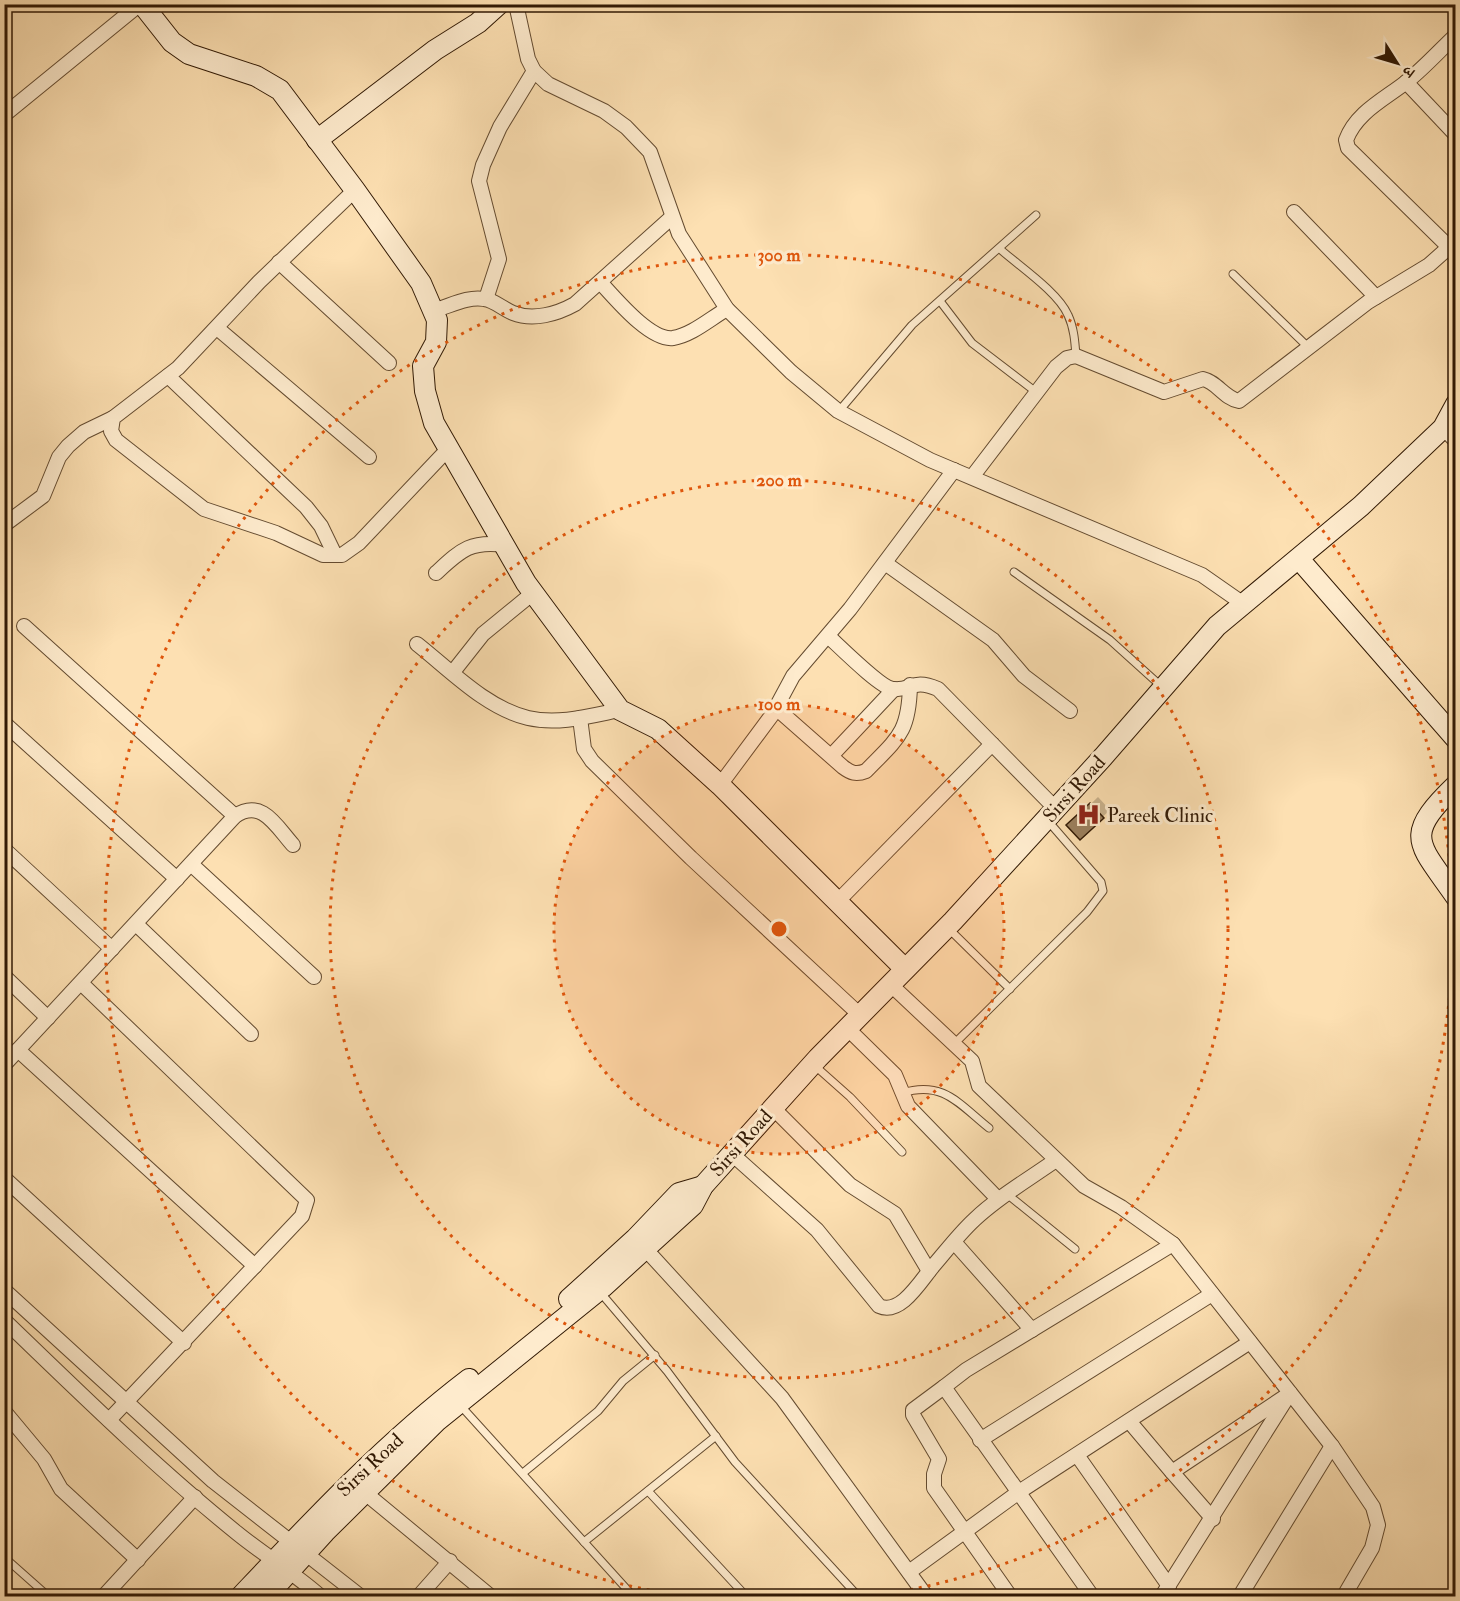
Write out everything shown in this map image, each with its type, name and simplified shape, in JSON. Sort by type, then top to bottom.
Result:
[{"type":"main road","points":[[141,4],[172,42],[189,54],[256,76],[280,90],[356,190],[420,283],[435,310],[436,342],[423,366],[434,423],[533,593],[620,710],[658,729],[720,785],[905,969]]},
{"type":"main road","points":[[317,140],[435,50],[478,23],[499,4]]},
{"type":"main road","name":"Sirsi Road","points":[[299,1547],[364,1492],[459,1404],[599,1290],[640,1244],[679,1193],[703,1186],[812,1064],[947,927],[1051,814],[1217,626],[1449,434],[1455,404]]},
{"type":"main road","points":[[1299,559],[1455,739]]},
{"type":"main road","points":[[1455,785],[1430,810],[1421,825],[1420,838],[1423,850],[1455,897]]},
{"type":"main road","name":"Sirsi Road","points":[[241,1596],[283,1565],[417,1421],[640,1244]]},
{"type":"main road","name":"Sirsi Road","points":[[267,1596],[283,1565]]},
{"type":"street","points":[[4,115],[141,4]]},
{"type":"street","points":[[516,4],[528,59],[534,71],[548,84],[604,111],[626,127],[650,152],[658,168],[672,218],[679,234],[727,309],[791,372],[838,411],[892,442],[954,470],[1173,561],[1202,575],[1245,605]]},
{"type":"street","points":[[972,477],[1036,392],[1056,367],[1067,358],[1076,356],[1164,392],[1203,379],[1229,398],[1239,401],[1376,297],[1429,266],[1453,244],[1348,148],[1346,140],[1350,129],[1365,113],[1381,98],[1406,82],[1455,35]]},
{"type":"street","points":[[486,299],[499,259],[479,181],[483,165],[500,127],[534,71]]},
{"type":"street","points":[[1406,82],[1455,135]]},
{"type":"street","points":[[4,525],[43,496],[59,457],[68,446],[84,432],[113,418],[168,376],[279,262],[356,190]]},
{"type":"street","points":[[1294,212],[1376,297]]},
{"type":"street","points":[[435,310],[471,298],[486,299],[515,314],[541,316],[560,312],[575,304],[672,218]]},
{"type":"street","points":[[279,262],[389,363]]},
{"type":"street","points":[[600,282],[646,328],[671,338],[686,334],[727,309]]},
{"type":"street","points":[[217,328],[369,457]]},
{"type":"street","points":[[168,376],[306,507],[321,526],[335,555]]},
{"type":"street","points":[[113,418],[111,431],[116,440],[204,509],[276,533],[323,555],[342,555],[359,543],[450,447]]},
{"type":"street","points":[[720,785],[776,708],[793,676],[828,636],[954,470]]},
{"type":"street","points":[[435,573],[455,556],[476,544],[505,545]]},
{"type":"street","points":[[885,563],[993,640],[1024,676],[1070,711]]},
{"type":"street","points":[[453,672],[483,634],[533,593]]},
{"type":"street","points":[[24,626],[235,816]]},
{"type":"street","points":[[828,636],[883,684],[894,689]]},
{"type":"street","points":[[417,644],[491,702],[513,713],[539,719],[580,718],[620,710]]},
{"type":"street","points":[[832,755],[894,689],[924,683],[938,689],[992,744],[1051,814]]},
{"type":"street","points":[[776,708],[850,773],[858,774],[866,771],[900,736],[909,710],[910,685]]},
{"type":"street","points":[[580,718],[584,749],[592,761],[853,1021],[900,1082],[908,1106],[1003,1197]]},
{"type":"street","points":[[4,723],[177,879]]},
{"type":"street","points":[[838,901],[992,744]]},
{"type":"street","points":[[4,1065],[235,816],[246,808],[254,808],[265,814],[293,845]]},
{"type":"street","points":[[4,849],[112,949]]},
{"type":"street","points":[[191,864],[314,977]]},
{"type":"street","points":[[136,924],[251,1034]]},
{"type":"street","points":[[4,976],[48,1018]]},
{"type":"street","points":[[81,982],[307,1200],[302,1216],[110,1420]]},
{"type":"street","points":[[890,984],[972,1061],[979,1086],[1084,1186],[1121,1207],[1173,1244],[1332,1446],[1373,1507],[1378,1525],[1372,1548],[1344,1596]]},
{"type":"street","points":[[18,1050],[255,1266]]},
{"type":"street","points":[[773,1108],[850,1185],[895,1214],[929,1271]]},
{"type":"street","points":[[732,1154],[817,1230],[879,1306],[893,1309],[972,1221],[1056,1160]]},
{"type":"street","points":[[4,1178],[184,1343]]},
{"type":"street","points":[[954,1242],[1032,1330]]},
{"type":"street","points":[[640,1244],[782,1398],[926,1596]]},
{"type":"street","points":[[1010,1596],[934,1488],[934,1474],[939,1459],[913,1415],[917,1405],[1032,1330],[1173,1244]]},
{"type":"street","points":[[4,1290],[213,1481],[360,1596]]},
{"type":"street","points":[[980,1440],[1212,1294]]},
{"type":"street","points":[[4,1320],[195,1497],[238,1534],[283,1565],[320,1596]]},
{"type":"street","points":[[909,1572],[1019,1492],[1250,1342]]},
{"type":"street","points":[[944,1387],[1092,1596]]},
{"type":"street","points":[[1172,1472],[1290,1393]]},
{"type":"street","points":[[1077,1455],[1166,1591],[1213,1520],[1290,1393]]},
{"type":"street","points":[[4,1411],[44,1459],[61,1489],[138,1560]]},
{"type":"street","points":[[1129,1421],[1213,1520]]},
{"type":"street","points":[[1240,1596],[1332,1446]]},
{"type":"street","points":[[364,1492],[490,1596]]},
{"type":"street","points":[[104,1596],[195,1497]]},
{"type":"street","points":[[419,1596],[450,1561]]},
{"type":"lane","points":[[838,411],[906,331],[1036,215]]},
{"type":"lane","points":[[1000,249],[1058,301],[1067,313],[1074,332],[1076,356]]},
{"type":"lane","points":[[1233,274],[1308,347]]},
{"type":"lane","points":[[940,301],[972,343],[1036,392]]},
{"type":"lane","points":[[1014,573],[1110,640],[1163,688]]},
{"type":"lane","points":[[954,1044],[1087,912],[1103,891],[1101,882],[1051,814]]},
{"type":"lane","points":[[947,927],[1010,989]]},
{"type":"lane","points":[[812,1064],[850,1098],[902,1152]]},
{"type":"lane","points":[[902,1093],[924,1088],[945,1093],[989,1128]]},
{"type":"lane","points":[[1003,1197],[1075,1249]]},
{"type":"lane","points":[[599,1290],[655,1355],[735,1462],[858,1596]]},
{"type":"lane","points":[[523,1473],[598,1411],[623,1381],[655,1355]]},
{"type":"lane","points":[[459,1404],[633,1596]]},
{"type":"lane","points":[[584,1542],[716,1436]]},
{"type":"lane","points":[[648,1491],[746,1596]]},
{"type":"lane","points":[[4,1557],[48,1596]]},
{"type":"building","points":[[1090,803],[1104,818],[1080,840],[1066,825]]},
{"type":"place","name":"Pareek Clinic","points":[[1089,815]]}]
